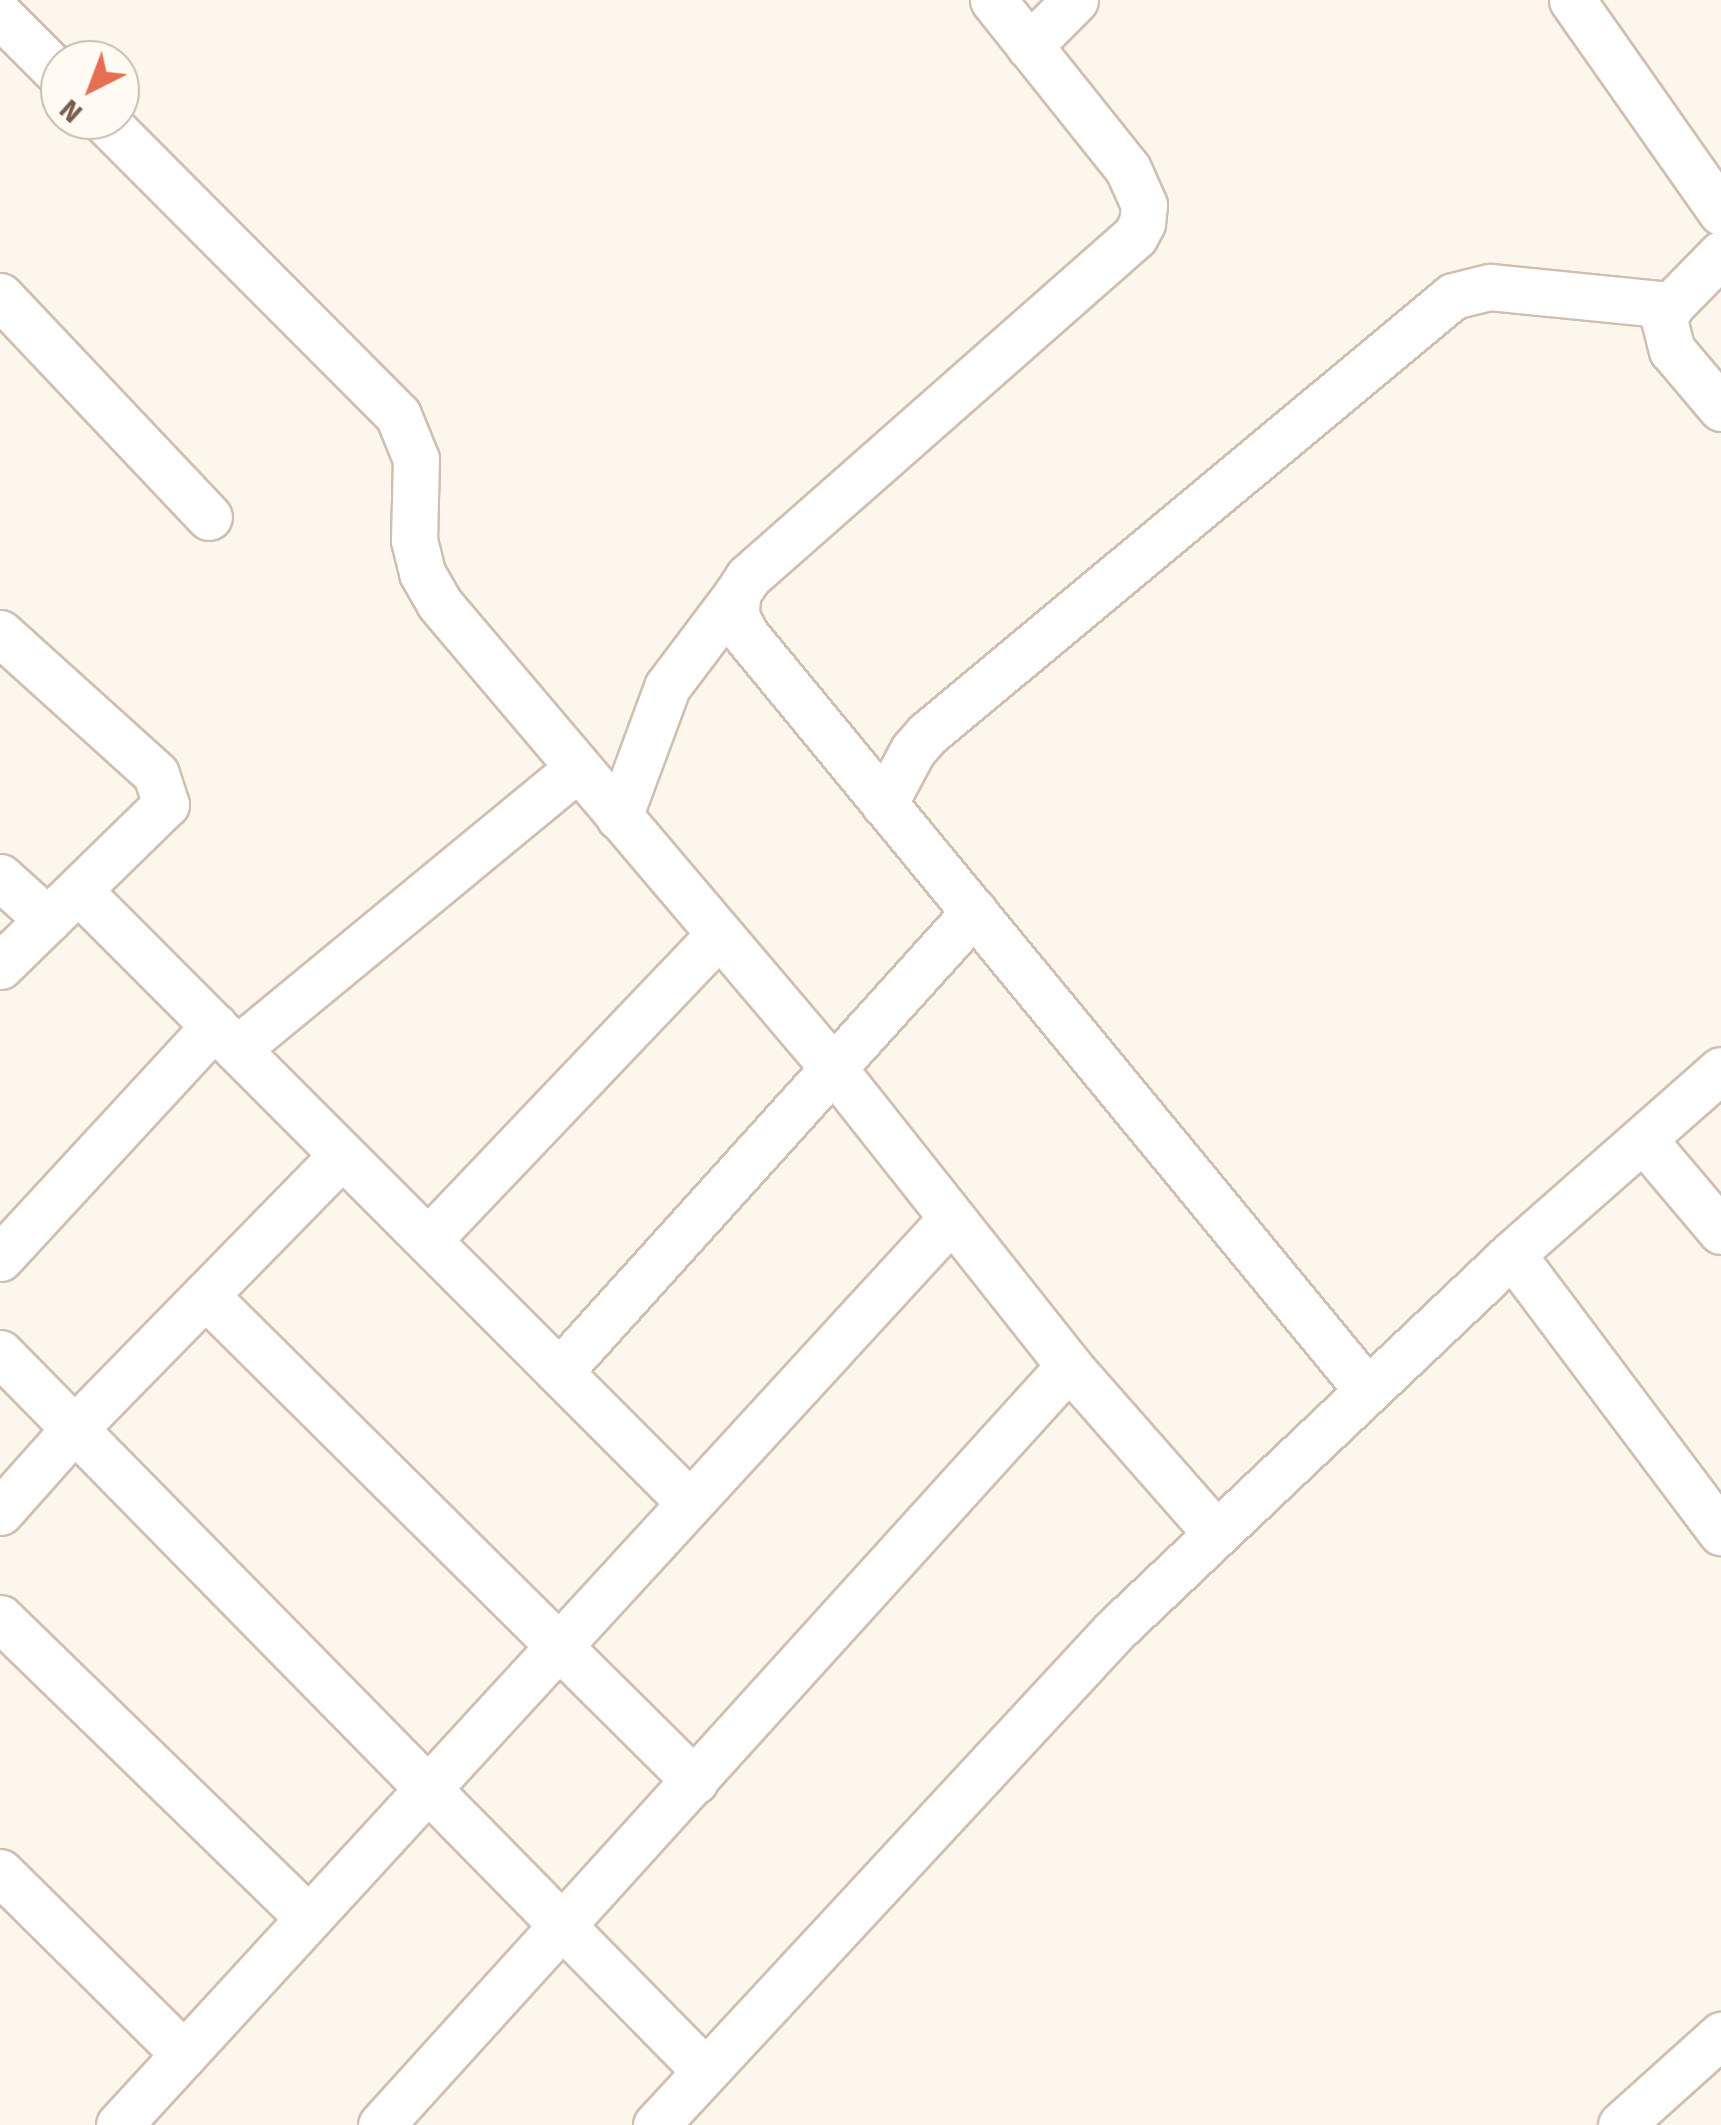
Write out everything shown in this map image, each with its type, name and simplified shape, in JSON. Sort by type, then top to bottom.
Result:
[{"type":"street","points":[[619,817],[667,687],[748,577],[1135,236],[1144,205],[1139,188],[993,0]]},
{"type":"street","points":[[1029,46],[1076,0]]},
{"type":"street","points":[[1572,0],[1721,212]]},
{"type":"street","points":[[0,15],[40,55]]},
{"type":"street","points":[[124,140],[398,415],[416,460],[414,540],[422,573],[439,604],[834,1069],[1069,1366],[1215,1532]]},
{"type":"street","points":[[1721,254],[1671,305],[1664,319],[1672,350],[1721,408]]},
{"type":"street","points":[[884,804],[913,750],[927,734],[1453,296],[1490,288],[1671,305]]},
{"type":"street","points":[[0,296],[209,517]]},
{"type":"street","points":[[737,594],[736,616],[744,634],[1368,1391]]},
{"type":"street","points":[[0,633],[156,774],[166,804],[157,817],[0,966]]},
{"type":"street","points":[[0,1258],[226,1037],[578,768]]},
{"type":"street","points":[[0,877],[64,906],[226,1037],[689,1502]]},
{"type":"street","points":[[559,1372],[974,912]]},
{"type":"street","points":[[428,1240],[718,934]]},
{"type":"street","points":[[656,2125],[1076,1669],[1215,1532],[1512,1254],[1721,1070]]},
{"type":"street","points":[[1644,1140],[1721,1231]]},
{"type":"street","points":[[0,1512],[74,1429],[342,1155]]},
{"type":"street","points":[[119,2125],[426,1786],[950,1220]]},
{"type":"street","points":[[1512,1254],[1721,1532]]},
{"type":"street","points":[[205,1295],[696,1781]]},
{"type":"street","points":[[0,1353],[704,2070]]},
{"type":"street","points":[[380,2125],[1069,1366]]},
{"type":"street","points":[[0,1618],[308,1916]]},
{"type":"street","points":[[0,1872],[184,2054]]},
{"type":"street","points":[[1620,2125],[1721,2035]]}]
